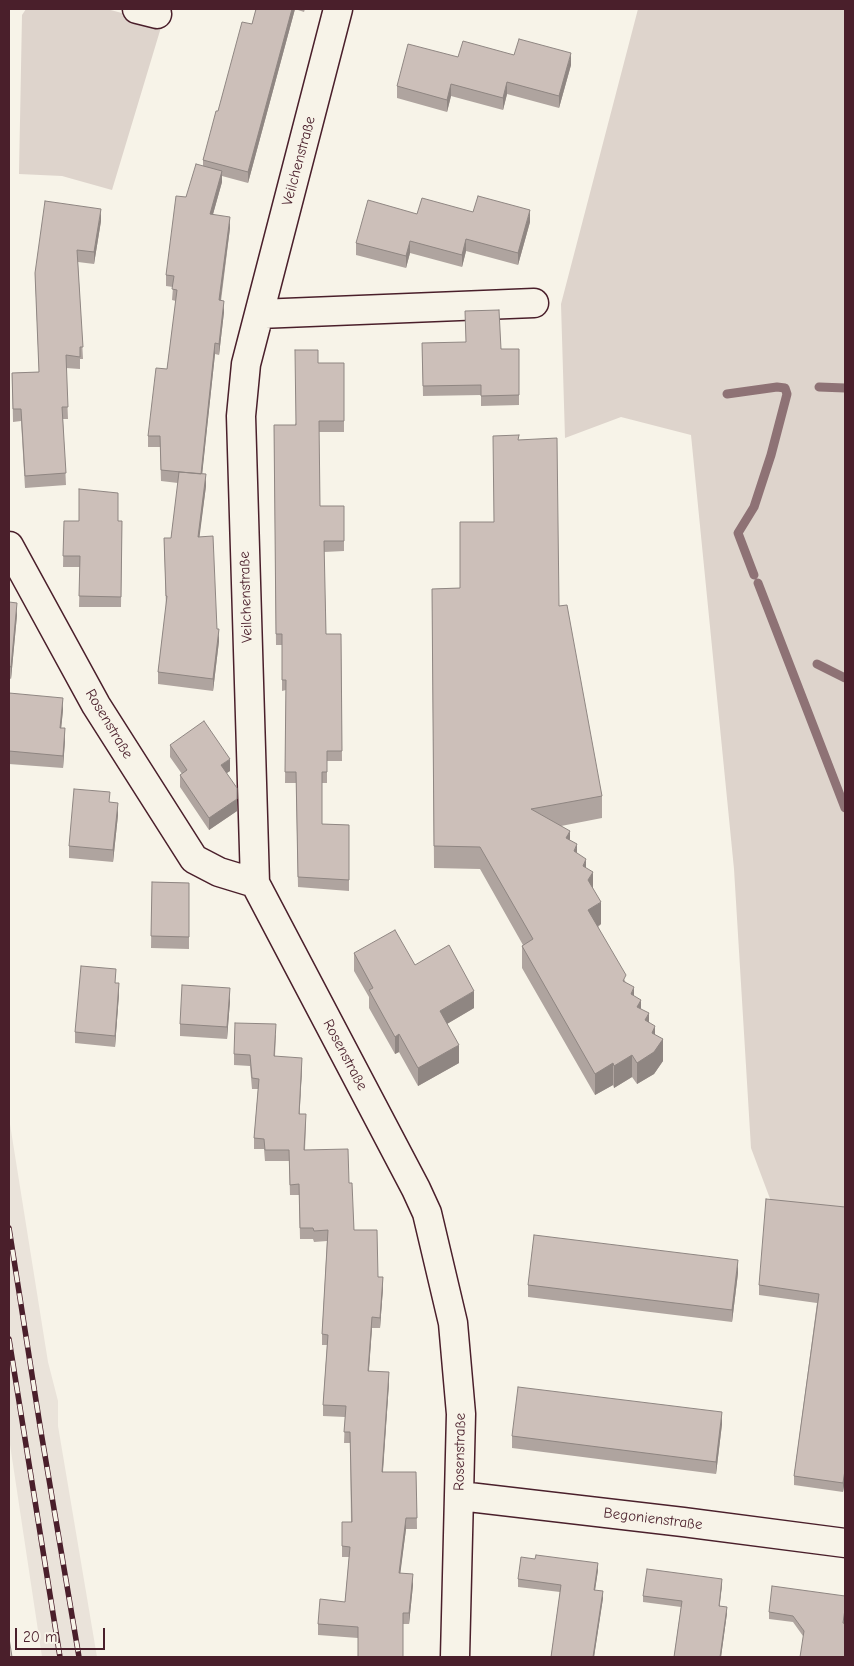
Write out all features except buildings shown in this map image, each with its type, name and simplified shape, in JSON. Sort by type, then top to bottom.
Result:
[{"type":"street","name":"Veilchenstraße","points":[[255,883],[241,416],[246,364],[338,9]]},
{"type":"street","points":[[259,314],[534,302]]},
{"type":"street","name":"Rosenstraße","points":[[9,546],[96,705],[194,859],[219,872],[255,883],[427,1213],[453,1323],[461,1414],[455,1657]]},
{"type":"street","name":"Begonienstraße","points":[[460,1496],[845,1543]]},
{"type":"shaded area","points":[[26,9],[107,9],[162,24],[112,190],[62,176],[19,174],[22,15]]},
{"type":"shaded area","points":[[638,9],[845,9],[845,1208],[772,1204],[751,1148],[734,869],[691,435],[621,417],[565,438],[561,304]]},
{"type":"shaded area","points":[[9,1118],[48,1362],[58,1401],[58,1426],[97,1657],[42,1657],[9,1438]]},
{"type":"waterway","points":[[727,394],[777,387],[785,388],[787,394],[771,455],[754,507],[738,533],[754,575]]},
{"type":"waterway","points":[[819,387],[845,388]]},
{"type":"waterway","points":[[758,583],[845,808]]},
{"type":"waterway","points":[[817,664],[845,678]]},
{"type":"railway","points":[[9,1228],[79,1657]]},
{"type":"railway","points":[[9,1339],[60,1657]]}]
